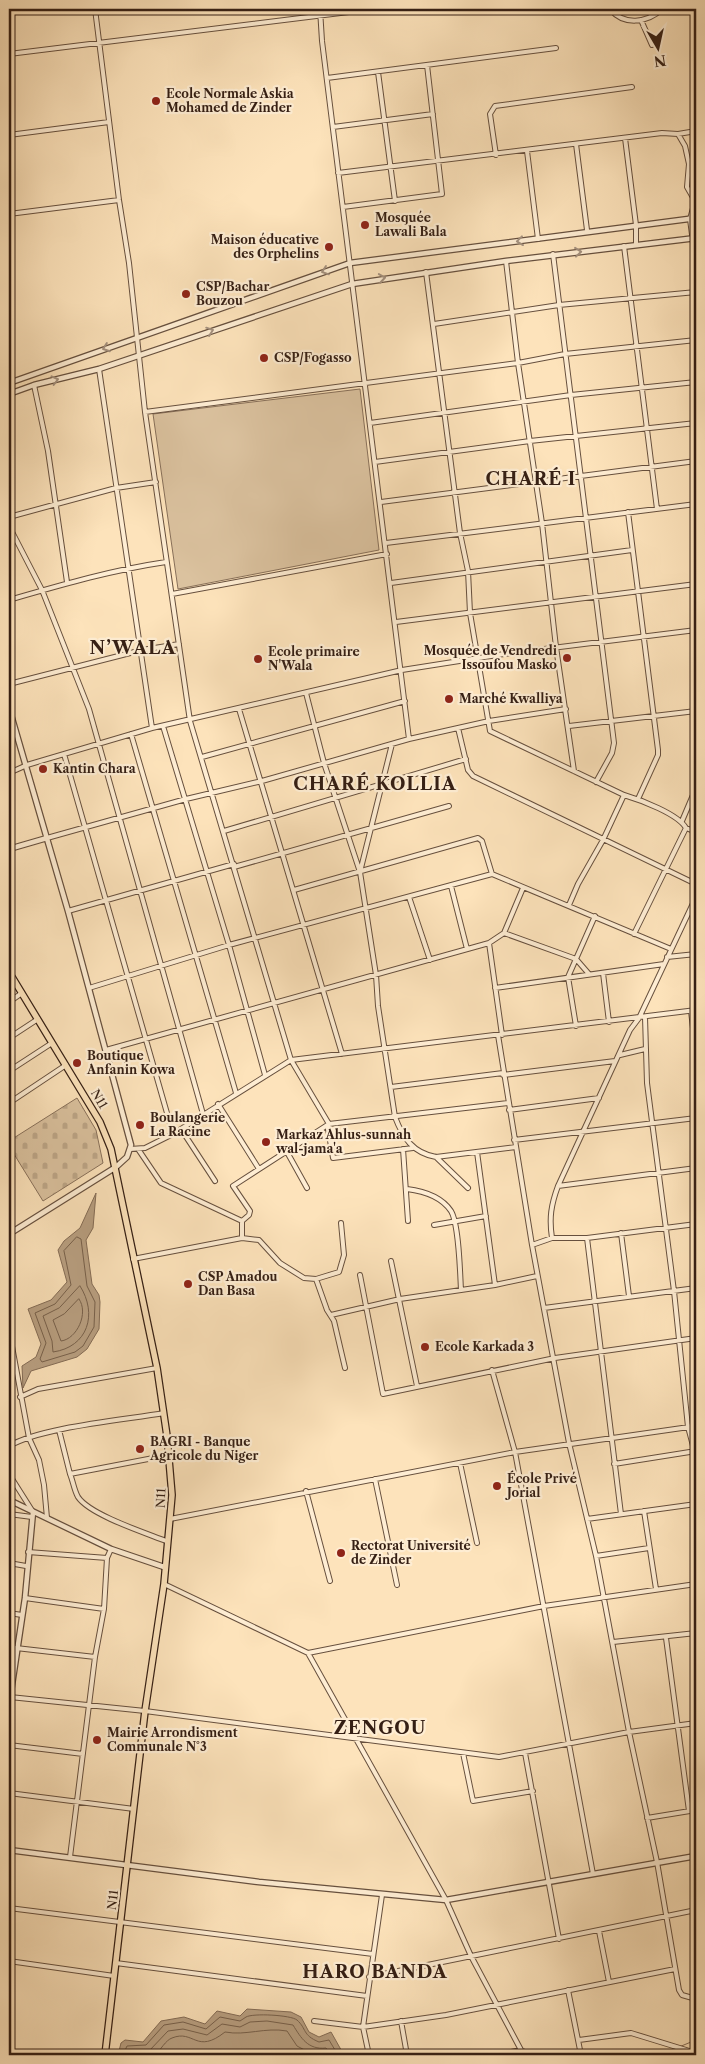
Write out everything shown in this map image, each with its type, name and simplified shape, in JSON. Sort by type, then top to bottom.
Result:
[{"type":"main road","name":"N11","points":[[9,972],[100,1122],[116,1167],[164,1413],[171,1481],[170,1519],[166,1542],[164,1584],[145,1711],[105,2055]]},
{"type":"street","points":[[95,9],[119,200],[129,263],[145,412],[190,721],[291,1060],[329,1124],[328,1130],[333,1158],[413,1148]]},
{"type":"street","points":[[320,9],[338,173],[376,462],[409,739]]},
{"type":"street","points":[[9,54],[374,9]]},
{"type":"street","points":[[610,9],[621,19],[641,20],[652,18],[662,9]]},
{"type":"street","points":[[641,20],[652,45]]},
{"type":"street","points":[[327,78],[556,48]]},
{"type":"street","points":[[343,207],[442,194],[440,160],[427,65]]},
{"type":"street","points":[[378,72],[395,201]]},
{"type":"street","points":[[496,155],[490,114],[495,106],[632,87]]},
{"type":"street","points":[[333,127],[433,114]]},
{"type":"street","points":[[9,136],[109,122]]},
{"type":"street","points":[[338,173],[662,133],[678,134],[696,131]]},
{"type":"street","points":[[678,134],[685,146],[689,164],[687,187],[694,201],[690,218],[695,238],[696,266]]},
{"type":"street","points":[[625,138],[636,225],[636,245]]},
{"type":"street","points":[[576,144],[587,230]]},
{"type":"street","points":[[527,151],[538,239]]},
{"type":"street","points":[[689,164],[696,163]]},
{"type":"street","points":[[9,214],[119,200]]},
{"type":"street","points":[[9,382],[350,263],[538,239],[587,230],[696,218]]},
{"type":"street","points":[[9,394],[34,385],[99,369],[352,284],[426,271],[695,238]]},
{"type":"street","points":[[624,246],[657,509]]},
{"type":"street","points":[[553,254],[614,748],[596,782]]},
{"type":"street","points":[[506,261],[518,363],[542,523],[556,647],[574,771]]},
{"type":"street","points":[[426,271],[441,373],[460,534],[468,571],[470,613],[492,733],[624,796],[638,799],[682,821],[686,828],[696,832]]},
{"type":"street","points":[[434,324],[512,314],[559,305],[696,292]]},
{"type":"street","points":[[145,412],[518,363],[565,354],[636,348],[696,340]]},
{"type":"street","points":[[99,369],[152,728]]},
{"type":"street","points":[[370,423],[571,395],[696,382]]},
{"type":"street","points":[[34,385],[57,505],[67,582]]},
{"type":"street","points":[[376,462],[530,441],[696,423]]},
{"type":"street","points":[[380,502],[696,461]]},
{"type":"street","points":[[9,517],[116,488],[156,482]]},
{"type":"street","points":[[386,543],[696,504]]},
{"type":"street","points":[[628,512],[637,592],[655,716],[658,756],[638,799]]},
{"type":"street","points":[[9,526],[42,590],[74,668],[120,817],[203,1114]]},
{"type":"street","points":[[391,583],[632,550]]},
{"type":"street","points":[[172,594],[387,554]]},
{"type":"street","points":[[9,600],[67,582],[128,568],[166,562]]},
{"type":"street","points":[[396,622],[696,584]]},
{"type":"street","points":[[9,772],[152,728],[190,721],[402,670],[556,647],[695,630],[696,648]]},
{"type":"street","points":[[9,684],[142,650],[179,644]]},
{"type":"street","points":[[306,693],[324,763],[360,872],[395,1117],[401,1134],[413,1148],[426,1155],[436,1157],[516,1147]]},
{"type":"street","points":[[202,757],[405,701]]},
{"type":"street","points":[[9,708],[13,729],[27,765],[90,988],[130,1149],[127,1157],[116,1167],[9,1234]]},
{"type":"street","points":[[239,709],[284,853],[342,1054]]},
{"type":"street","points":[[9,849],[86,826],[212,792],[262,781],[409,739],[489,721],[566,709]]},
{"type":"street","points":[[568,726],[696,711]]},
{"type":"street","points":[[163,726],[229,945],[265,1075]]},
{"type":"street","points":[[458,728],[468,770],[473,776],[696,884]]},
{"type":"street","points":[[131,734],[236,1093]]},
{"type":"street","points":[[360,872],[384,784],[392,744]]},
{"type":"street","points":[[64,754],[173,1134]]},
{"type":"street","points":[[224,831],[337,799],[466,759]]},
{"type":"street","points":[[682,821],[696,788]]},
{"type":"street","points":[[569,905],[624,796]]},
{"type":"street","points":[[68,911],[449,806]]},
{"type":"street","points":[[634,934],[686,828]]},
{"type":"street","points":[[294,890],[478,838],[482,841],[492,874]]},
{"type":"street","points":[[90,988],[229,945],[409,898],[492,874],[671,949]]},
{"type":"street","points":[[451,886],[467,949]]},
{"type":"street","points":[[106,1050],[489,942],[504,933],[523,888]]},
{"type":"street","points":[[409,898],[430,960]]},
{"type":"street","points":[[552,1238],[551,1206],[558,1186],[615,1061],[620,1055],[630,1030],[639,1018],[696,898]]},
{"type":"street","points":[[576,1026],[568,977],[595,916]]},
{"type":"street","points":[[504,933],[576,959],[589,974]]},
{"type":"street","points":[[489,942],[503,1074],[532,1245],[555,1358],[569,1443],[596,1556],[629,1732],[657,1862],[680,1993],[696,1999]]},
{"type":"street","points":[[668,957],[696,954]]},
{"type":"street","points":[[495,988],[664,964]]},
{"type":"street","points":[[603,973],[609,1022]]},
{"type":"street","points":[[9,1002],[22,994]]},
{"type":"street","points":[[130,1149],[138,1149],[173,1134],[218,1104],[291,1060],[696,1010]]},
{"type":"street","points":[[691,1011],[696,1054]]},
{"type":"street","points":[[645,1017],[645,1049],[652,1123],[674,1291],[688,1427],[696,1451],[696,1457]]},
{"type":"street","points":[[9,1038],[38,1019]]},
{"type":"street","points":[[9,1070],[52,1043]]},
{"type":"street","points":[[620,1055],[645,1049]]},
{"type":"street","points":[[391,1087],[615,1061]]},
{"type":"street","points":[[9,1103],[66,1066]]},
{"type":"street","points":[[509,1110],[599,1098]]},
{"type":"street","points":[[242,1238],[242,1221],[249,1215],[250,1211],[233,1186],[329,1124],[508,1103]]},
{"type":"street","points":[[218,1104],[259,1169]]},
{"type":"street","points":[[514,1140],[696,1118]]},
{"type":"street","points":[[181,1128],[215,1181]]},
{"type":"street","points":[[138,1149],[161,1183],[242,1221]]},
{"type":"street","points":[[403,1149],[408,1222]]},
{"type":"street","points":[[287,1152],[307,1188]]},
{"type":"street","points":[[477,1152],[495,1285]]},
{"type":"street","points":[[436,1157],[468,1188]]},
{"type":"street","points":[[558,1186],[696,1168]]},
{"type":"street","points":[[406,1189],[420,1191],[436,1197],[451,1212],[454,1222],[461,1290]]},
{"type":"street","points":[[434,1225],[486,1216]]},
{"type":"street","points":[[133,1259],[242,1238],[259,1240],[286,1267],[304,1278],[316,1279],[335,1275],[341,1268],[344,1255],[341,1223]]},
{"type":"street","points":[[532,1245],[552,1238],[587,1238],[696,1224]]},
{"type":"street","points":[[621,1233],[629,1296]]},
{"type":"street","points":[[587,1238],[610,1438],[621,1514]]},
{"type":"street","points":[[391,1260],[417,1386]]},
{"type":"street","points":[[360,1275],[382,1394],[555,1358],[696,1338]]},
{"type":"street","points":[[331,1315],[400,1299],[495,1285],[538,1276]]},
{"type":"street","points":[[316,1279],[331,1315],[345,1368]]},
{"type":"street","points":[[544,1308],[696,1288]]},
{"type":"street","points":[[9,1330],[10,1352],[30,1438],[38,1460],[48,1518]]},
{"type":"street","points":[[20,1397],[38,1389],[156,1368]]},
{"type":"street","points":[[492,1370],[515,1452],[593,1874]]},
{"type":"street","points":[[9,1446],[22,1438],[30,1438],[59,1430],[164,1413]]},
{"type":"street","points":[[170,1519],[306,1491],[515,1452],[696,1426]]},
{"type":"street","points":[[59,1430],[70,1474],[79,1498],[107,1517],[166,1542]]},
{"type":"street","points":[[614,1464],[696,1451]]},
{"type":"street","points":[[70,1474],[168,1455]]},
{"type":"street","points":[[460,1463],[477,1542]]},
{"type":"street","points":[[9,1474],[32,1514],[26,1566],[25,1598],[9,1704]]},
{"type":"street","points":[[375,1479],[397,1584]]},
{"type":"street","points":[[306,1491],[330,1581]]},
{"type":"street","points":[[9,1500],[32,1514]]},
{"type":"street","points":[[587,1519],[696,1504]]},
{"type":"street","points":[[644,1511],[656,1589]]},
{"type":"street","points":[[9,1514],[32,1514],[48,1518],[112,1549],[164,1567]]},
{"type":"street","points":[[596,1556],[649,1548]]},
{"type":"street","points":[[70,1857],[95,1657],[104,1609],[106,1558],[112,1549]]},
{"type":"street","points":[[28,1552],[106,1558]]},
{"type":"street","points":[[9,1564],[26,1566]]},
{"type":"street","points":[[164,1584],[308,1653],[446,1900],[471,1956],[521,2050],[530,2055]]},
{"type":"street","points":[[308,1653],[544,1606],[696,1584]]},
{"type":"street","points":[[25,1598],[104,1609]]},
{"type":"street","points":[[9,1613],[22,1614]]},
{"type":"street","points":[[613,1642],[666,1638],[696,1633]]},
{"type":"street","points":[[666,1638],[689,1811]]},
{"type":"street","points":[[16,1648],[95,1657]]},
{"type":"street","points":[[10,1697],[145,1711],[499,1757],[629,1732],[696,1723]]},
{"type":"street","points":[[9,1746],[83,1754]]},
{"type":"street","points":[[463,1753],[473,1801],[533,1791]]},
{"type":"street","points":[[525,1753],[559,1939]]},
{"type":"street","points":[[9,1793],[134,1809]]},
{"type":"street","points":[[647,1818],[696,1810]]},
{"type":"street","points":[[9,1850],[382,1895],[446,1900],[696,1856]]},
{"type":"street","points":[[369,2055],[363,2027],[382,1895]]},
{"type":"street","points":[[9,1908],[373,1954]]},
{"type":"street","points":[[369,1977],[696,1910]]},
{"type":"street","points":[[599,1931],[609,1982]]},
{"type":"street","points":[[9,1961],[114,1976]]},
{"type":"street","points":[[116,1963],[367,1996]]},
{"type":"street","points":[[314,2021],[363,2027],[446,2015],[675,1969]]},
{"type":"street","points":[[568,1990],[581,2055]]},
{"type":"street","points":[[401,2021],[407,2055]]},
{"type":"street","points":[[579,2040],[631,2033],[696,2053]]},
{"type":"street","points":[[496,2055],[521,2050]]},
{"type":"green space","points":[[360,389],[379,550],[178,589],[153,414]]},
{"type":"green space","points":[[77,1098],[96,1130],[103,1163],[43,1201],[9,1146],[9,1141]]},
{"type":"water","points":[[96,1193],[93,1228],[86,1240],[92,1284],[99,1295],[99,1329],[87,1349],[77,1357],[31,1371],[23,1388],[22,1366],[36,1357],[41,1344],[28,1309],[51,1300],[67,1282],[58,1250],[64,1241],[80,1228]]},
{"type":"water","points":[[247,2009],[291,2012],[301,2017],[309,2032],[319,2037],[331,2032],[344,2055],[118,2055],[121,2043],[125,2040],[143,2042],[161,2021],[184,2017],[205,2024],[217,2011],[240,2016]]},
{"type":"waterway","points":[[679,2047],[691,2042],[696,2034]]},
{"type":"waterway","points":[[660,2055],[675,2048]]},
{"type":"place","name":"Ecole Normale Askia Mohamed de Zinder","points":[[156,101]]},
{"type":"place","name":"Mosquée Lawali Bala","points":[[365,225]]},
{"type":"place","name":"Maison éducative des Orphelins","points":[[329,247]]},
{"type":"place","name":"CSP/Bachar Bouzou","points":[[186,294]]},
{"type":"place","name":"CSP/Fogasso","points":[[264,358]]},
{"type":"place","name":"Mosquée de Vendredi Issoufou Masko","points":[[567,658]]},
{"type":"place","name":"Ecole primaire N'Wala","points":[[258,659]]},
{"type":"place","name":"Marché Kwalliya","points":[[449,699]]},
{"type":"place","name":"Kantin Chara","points":[[43,769]]},
{"type":"place","name":"Boutique Anfanin Kowa","points":[[77,1063]]},
{"type":"place","name":"Boulangerie La Racine","points":[[140,1125]]},
{"type":"place","name":"Markaz Ahlus-sunnah wal-jama'a","points":[[266,1142]]},
{"type":"place","name":"CSP Amadou Dan Basa","points":[[188,1284]]},
{"type":"place","name":"Ecole Karkada 3","points":[[425,1347]]},
{"type":"place","name":"BAGRI - Banque Agricole du Niger","points":[[140,1449]]},
{"type":"place","name":"École Privé Jorial","points":[[497,1486]]},
{"type":"place","name":"Rectorat Université de Zinder","points":[[341,1553]]},
{"type":"place","name":"Mairie Arrondisment Communale N°3","points":[[97,1740]]},
{"type":"district","name":"CHARÉ I","points":[[531,479]]},
{"type":"district","name":"N’WALA","points":[[133,648]]},
{"type":"district","name":"CHARÉ KOLLIA","points":[[375,784]]},
{"type":"district","name":"ZENGOU","points":[[380,1728]]},
{"type":"district","name":"HARO BANDA","points":[[375,1972]]}]
